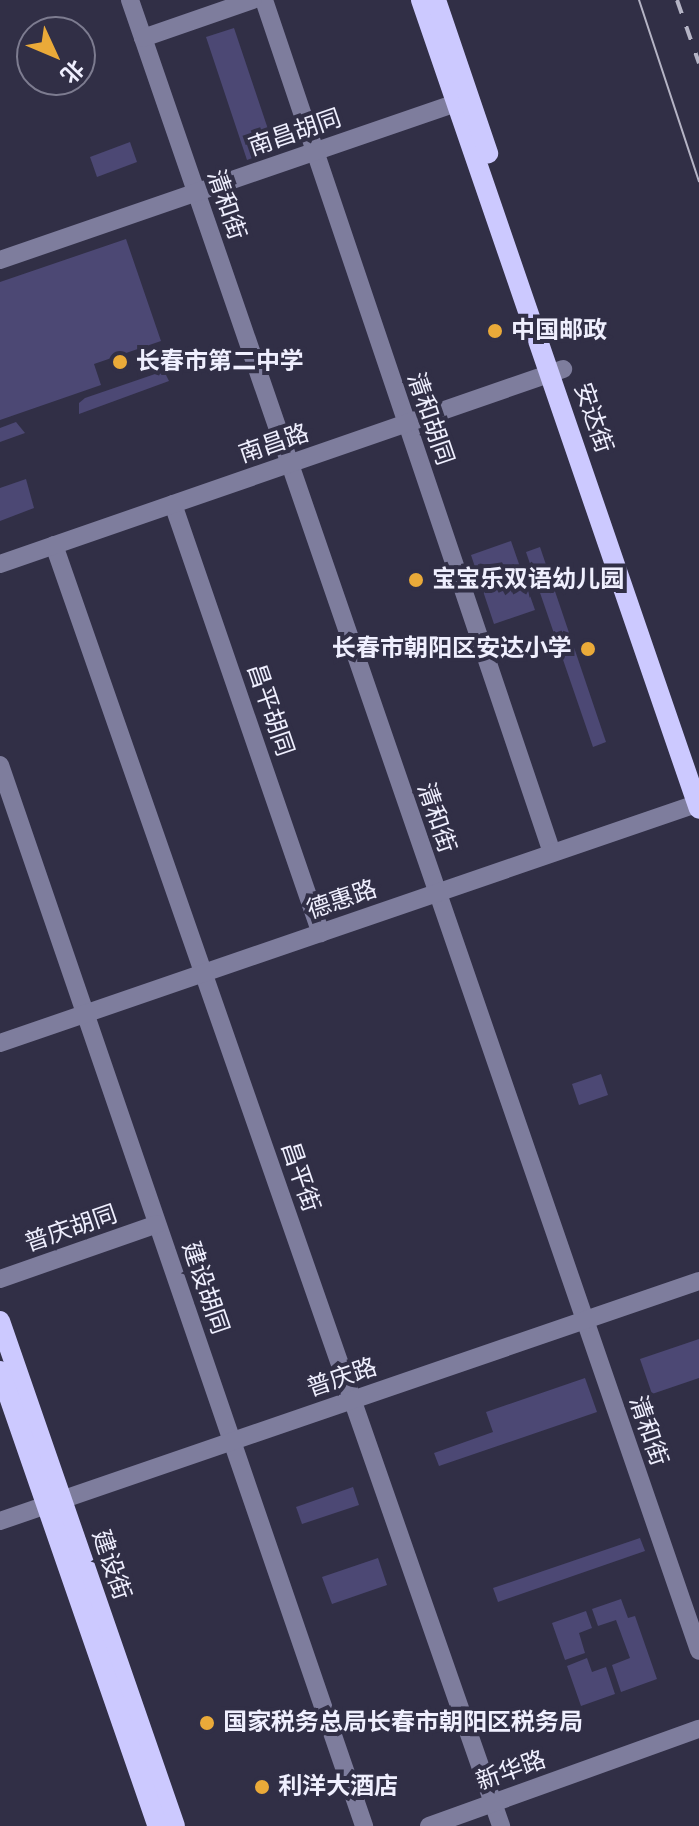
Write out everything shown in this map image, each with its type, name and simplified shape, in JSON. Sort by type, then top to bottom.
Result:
[{"type":"main road","name":"安达街","points":[[421,0],[463,100],[699,766]]},
{"type":"main road","name":"安达街","points":[[436,0],[463,100]]},
{"type":"main road","name":"安达街","points":[[557,371],[698,805]]},
{"type":"main road","name":"建设街","points":[[0,1321],[53,1503],[158,1826]]},
{"type":"main road","name":"建设街","points":[[0,1371],[175,1826]]},
{"type":"street","name":"清和街","points":[[130,0],[699,1651]]},
{"type":"street","points":[[143,38],[253,0]]},
{"type":"street","name":"清和胡同","points":[[264,0],[552,853]]},
{"type":"street","name":"南昌胡同","points":[[0,260],[463,100]]},
{"type":"street","name":"南昌路","points":[[0,564],[557,371]]},
{"type":"street","name":"昌平胡同","points":[[173,504],[321,933]]},
{"type":"street","name":"昌平街","points":[[54,545],[501,1826]]},
{"type":"street","name":"建设胡同","points":[[0,765],[6,804],[85,1014],[364,1826]]},
{"type":"street","name":"德惠路","points":[[0,1043],[698,805]]},
{"type":"street","name":"普庆胡同","points":[[0,1279],[157,1224]]},
{"type":"street","name":"普庆路","points":[[0,1521],[699,1281]]},
{"type":"street","name":"新华路","points":[[429,1826],[699,1729]]},
{"type":"shaded area","points":[[234,28],[275,150],[247,160],[206,37]]},
{"type":"shaded area","points":[[130,142],[137,162],[97,177],[90,157]]},
{"type":"shaded area","points":[[126,239],[161,341],[94,364],[101,385],[0,420],[0,282]]},
{"type":"shaded area","points":[[158,373],[166,375],[169,381],[79,414],[79,403],[85,398]]},
{"type":"shaded area","points":[[16,422],[25,433],[0,442],[0,428]]},
{"type":"shaded area","points":[[26,479],[34,508],[0,521],[0,488]]},
{"type":"shaded area","points":[[511,541],[535,610],[494,624],[471,555]]},
{"type":"shaded area","points":[[540,547],[606,742],[593,747],[526,552]]},
{"type":"shaded area","points":[[601,1074],[608,1095],[579,1105],[572,1084]]},
{"type":"shaded area","points":[[699,1339],[699,1378],[652,1394],[640,1359]]},
{"type":"shaded area","points":[[585,1378],[597,1412],[439,1466],[434,1453],[493,1432],[486,1412]]},
{"type":"shaded area","points":[[353,1487],[359,1505],[302,1524],[296,1507]]},
{"type":"shaded area","points":[[640,1538],[645,1551],[498,1602],[493,1588]]},
{"type":"shaded area","points":[[378,1558],[387,1585],[332,1604],[322,1577]]},
{"type":"shaded area","points":[[621,1599],[628,1618],[635,1616],[657,1679],[621,1692],[612,1665],[630,1658],[616,1620],[598,1626],[592,1609]]},
{"type":"shaded area","points":[[586,1611],[592,1628],[579,1633],[585,1653],[565,1660],[552,1623]]},
{"type":"shaded area","points":[[587,1658],[592,1672],[606,1667],[615,1694],[581,1706],[567,1666]]},
{"type":"tram line","points":[[639,0],[699,181]]},
{"type":"railway","points":[[677,0],[699,63]]},
{"type":"place","name":"中国邮政","points":[[495,331]]},
{"type":"place","name":"长春市第二中学","points":[[120,362]]},
{"type":"place","name":"宝宝乐双语幼儿园","points":[[416,580]]},
{"type":"place","name":"长春市朝阳区安达小学","points":[[588,649]]},
{"type":"place","name":"国家税务总局长春市朝阳区税务局","points":[[207,1723]]},
{"type":"place","name":"利洋大酒店","points":[[262,1787]]}]
